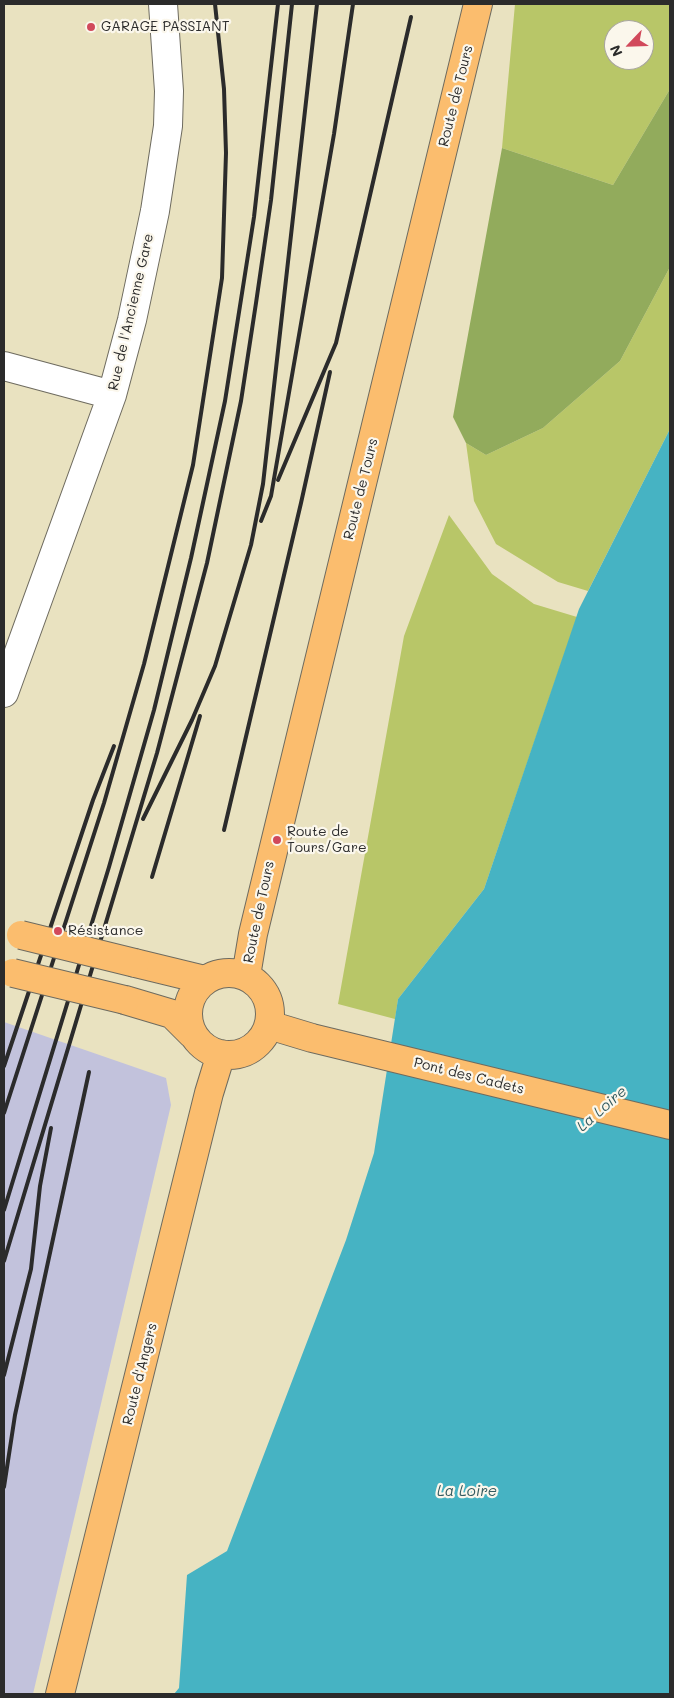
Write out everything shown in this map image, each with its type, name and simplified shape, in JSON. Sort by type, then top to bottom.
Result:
[{"type":"main road","name":"Route de Tours","points":[[246,976],[255,924],[478,4]]},
{"type":"main road","points":[[12,933],[204,980]]},
{"type":"main road","points":[[8,972],[126,1000],[172,1014],[200,1043],[210,1050],[221,1054],[234,1055],[245,1052],[256,1045],[264,1036],[269,1025],[269,1001],[256,982],[246,976],[235,972],[224,972],[214,975],[204,980],[196,988],[190,999],[188,1022],[192,1034]]},
{"type":"main road","name":"Pont des Cadets","points":[[269,1025],[312,1038],[670,1124]]},
{"type":"main road","name":"Route d'Angers","points":[[60,1694],[209,1093],[221,1054]]},
{"type":"street","name":"Rue de l'Ancienne Gare","points":[[4,692],[112,394],[134,311],[154,211],[168,126],[169,91],[163,4]]},
{"type":"street","points":[[4,366],[112,394]]},
{"type":"shaded area","points":[[4,1022],[166,1078],[171,1105],[33,1694],[4,1694]]},
{"type":"green space","points":[[515,4],[670,4],[670,89],[613,185],[502,148]]},
{"type":"green space","points":[[670,89],[670,267],[620,361],[543,428],[486,455],[466,443],[453,417],[502,148],[613,185]]},
{"type":"green space","points":[[670,267],[670,429],[588,591],[558,582],[496,544],[474,501],[466,443],[486,455],[543,428],[620,361]]},
{"type":"green space","points":[[449,515],[492,574],[534,604],[577,617],[484,889],[398,999],[395,1019],[338,1004],[404,636]]},
{"type":"water","name":"La Loire","points":[[670,429],[670,1694],[174,1694],[179,1688],[187,1575],[227,1551],[346,1240],[374,1153],[398,999],[484,889],[579,609]]},
{"type":"railway","points":[[4,1113],[104,803],[144,664],[193,465],[222,278],[226,153],[224,89],[215,4]]},
{"type":"railway","points":[[4,1210],[109,867],[154,710],[191,558],[225,401],[254,217],[278,4]]},
{"type":"railway","points":[[4,1261],[157,753],[207,563],[241,401],[256,303],[271,200],[292,4]]},
{"type":"railway","points":[[143,819],[192,720],[215,666],[251,545],[263,484],[317,4]]},
{"type":"railway","points":[[261,521],[271,496],[334,134],[353,4]]},
{"type":"railway","points":[[278,480],[336,343],[411,17]]},
{"type":"railway","points":[[224,830],[330,372]]},
{"type":"railway","points":[[152,877],[200,716]]},
{"type":"railway","points":[[4,1066],[93,800],[114,746]]},
{"type":"railway","points":[[4,1487],[15,1415],[89,1072]]},
{"type":"railway","points":[[4,1375],[31,1269],[40,1186],[51,1128]]},
{"type":"place","name":"GARAGE PASSIANT","points":[[91,27]]},
{"type":"place","name":"Route de Tours/Gare","points":[[277,840]]},
{"type":"place","name":"Résistance","points":[[58,931]]}]
